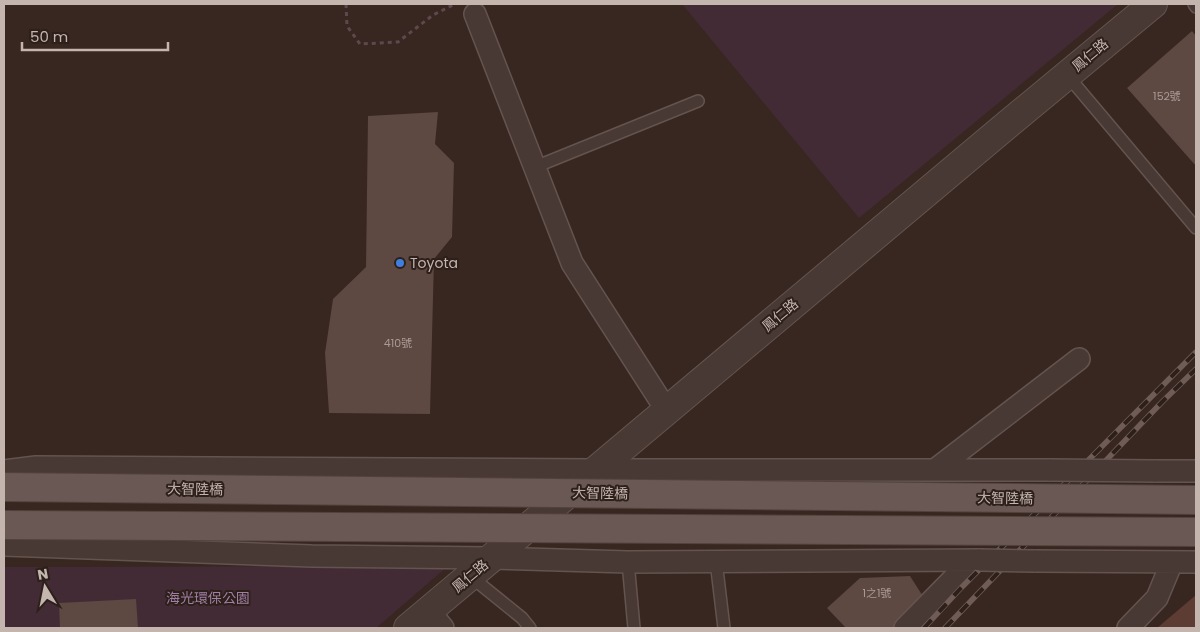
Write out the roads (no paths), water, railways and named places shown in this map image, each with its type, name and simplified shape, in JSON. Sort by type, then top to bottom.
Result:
[{"type":"main road","name":"大智陸橋","points":[[4,486],[1196,500]]},
{"type":"main road","points":[[4,525],[1196,532]]},
{"type":"street","name":"鳳仁路","points":[[408,628],[436,619],[470,576],[1153,4]]},
{"type":"street","points":[[476,14],[572,263],[667,411]]},
{"type":"street","points":[[936,469],[1080,359]]},
{"type":"street","points":[[4,471],[36,468],[936,469],[1196,472]]},
{"type":"street","points":[[4,545],[312,556],[628,562],[976,560],[1195,562]]},
{"type":"street","points":[[905,628],[976,560]]},
{"type":"street","points":[[1128,628],[1157,598],[1172,562]]},
{"type":"lane","points":[[1067,75],[1196,228]]},
{"type":"lane","points":[[535,167],[698,101]]},
{"type":"lane","points":[[716,561],[724,628]]},
{"type":"lane","points":[[628,562],[634,628]]},
{"type":"lane","points":[[470,576],[522,618],[530,628]]},
{"type":"railway","points":[[924,628],[961,588],[1196,352]]},
{"type":"railway","points":[[945,628],[1196,369]]},
{"type":"place","name":"Toyota","points":[[400,263]]},
{"type":"park label","name":"海光環保公園","points":[[208,598]]}]
